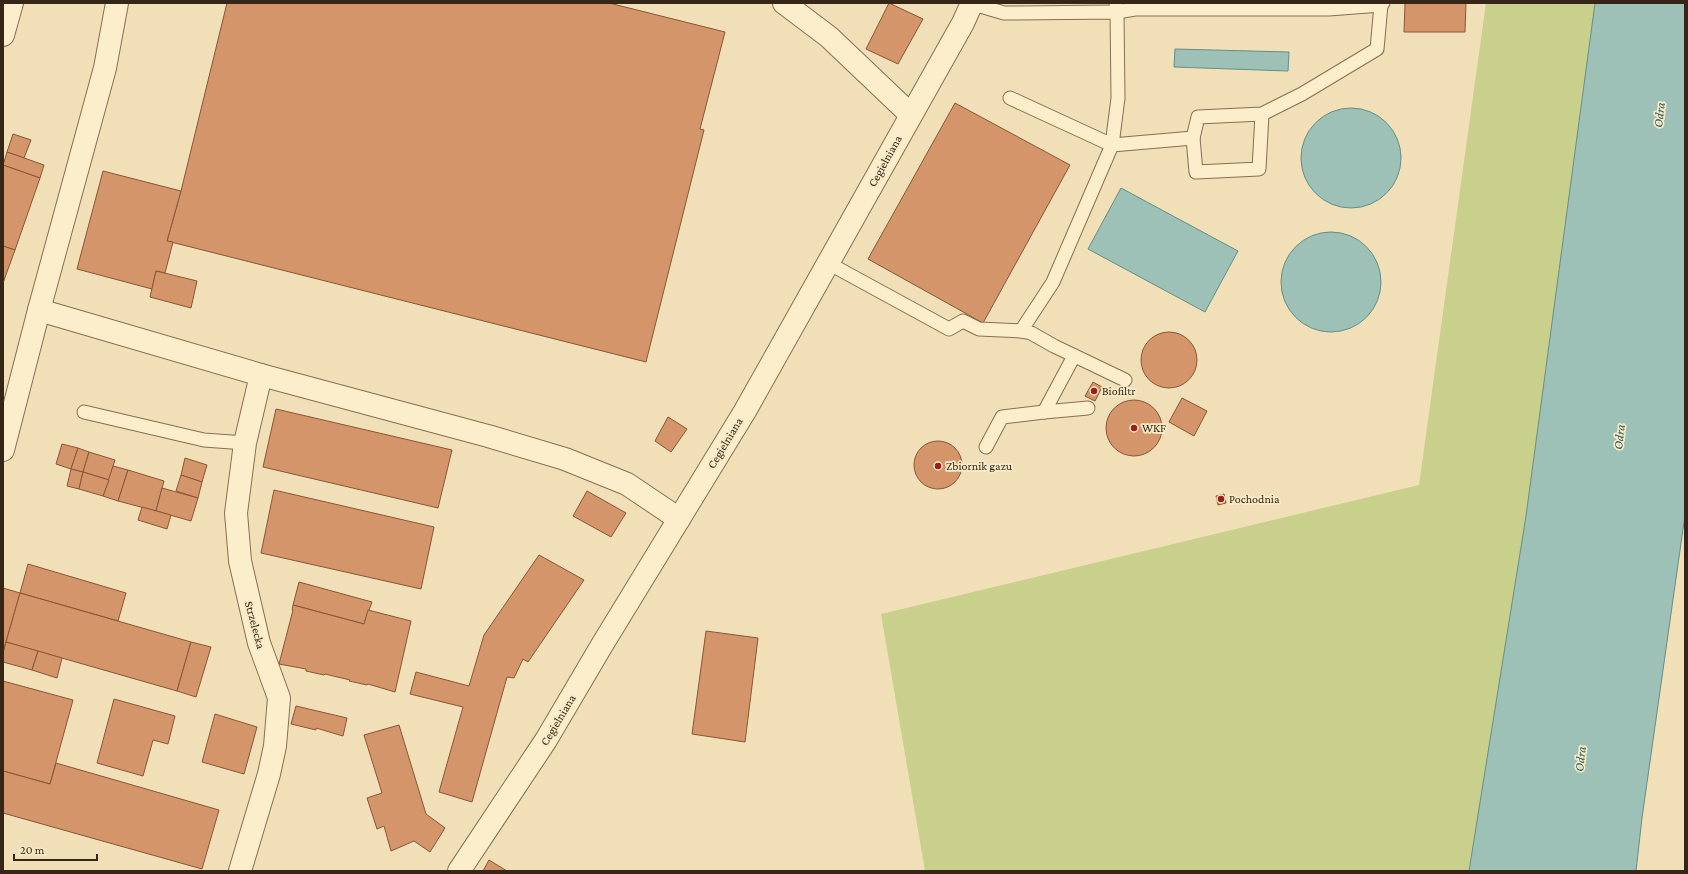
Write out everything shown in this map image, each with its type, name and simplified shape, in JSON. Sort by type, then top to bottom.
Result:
[{"type":"street","points":[[3,34],[12,3]]},
{"type":"street","points":[[3,450],[39,310],[105,68],[117,3]]},
{"type":"street","points":[[784,3],[829,37],[911,115]]},
{"type":"street","name":"Cegielniana","points":[[459,871],[546,740],[745,411],[963,23],[971,3]]},
{"type":"street","points":[[39,310],[261,375],[488,436],[565,459],[627,484],[679,518]]},
{"type":"street","name":"Strzelecka","points":[[240,871],[269,774],[275,746],[279,698],[259,643],[240,562],[236,513],[245,443],[261,375]]},
{"type":"lane","points":[[971,3],[1004,13],[1117,8],[1329,10],[1382,4],[1376,48],[1302,94],[1262,114],[1198,117],[1193,138],[1196,172],[1259,169],[1262,114]]},
{"type":"lane","points":[[1021,331],[1053,282],[1112,145],[1118,98],[1117,8]]},
{"type":"lane","points":[[1010,98],[1112,145],[1193,138]]},
{"type":"lane","points":[[828,263],[949,329],[963,321],[979,329],[1021,331],[1031,333],[1074,356],[1125,380]]},
{"type":"lane","points":[[1044,412],[1074,356]]},
{"type":"lane","points":[[986,447],[1002,417],[1088,408]]},
{"type":"lane","points":[[84,412],[204,440],[245,443]]},
{"type":"green space","points":[[1486,3],[1595,3],[1526,516],[1469,871],[925,871],[881,614],[1419,485]]},
{"type":"water","name":"Odra","points":[[1595,3],[1685,3],[1685,515],[1642,818],[1636,871],[1469,871],[1526,516]]},
{"type":"water","points":[[1175,49],[1289,52],[1288,71],[1174,67]]},
{"type":"water","points":[[1351,108],[1361,109],[1379,116],[1393,130],[1400,148],[1400,168],[1393,186],[1379,200],[1361,207],[1351,208],[1341,207],[1323,200],[1309,186],[1302,168],[1301,158],[1302,148],[1309,130],[1323,116],[1341,109]]},
{"type":"water","points":[[1121,188],[1238,251],[1205,312],[1088,249]]},
{"type":"water","points":[[1331,232],[1350,236],[1367,246],[1377,263],[1381,282],[1377,301],[1367,318],[1350,328],[1331,332],[1312,328],[1295,318],[1285,301],[1281,282],[1285,263],[1295,246],[1312,236]]},
{"type":"building","points":[[227,3],[609,3],[725,32],[700,129],[704,130],[646,362],[167,241],[181,191]]},
{"type":"building","points":[[889,3],[923,19],[898,64],[866,49]]},
{"type":"building","points":[[1405,3],[1466,3],[1465,32],[1404,32]]},
{"type":"building","points":[[955,103],[1070,165],[983,323],[868,259]]},
{"type":"building","points":[[13,134],[31,140],[24,158],[7,152]]},
{"type":"building","points":[[7,152],[44,165],[40,178],[3,165]]},
{"type":"building","points":[[3,165],[40,178],[15,250],[3,246]]},
{"type":"building","points":[[103,171],[181,191],[167,241],[173,242],[165,273],[156,271],[152,289],[77,269]]},
{"type":"building","points":[[3,246],[15,250],[3,283]]},
{"type":"building","points":[[156,271],[197,281],[191,308],[150,297]]},
{"type":"building","name":"WKF","points":[[1169,332],[1180,334],[1189,340],[1195,349],[1197,360],[1195,371],[1189,380],[1180,386],[1169,388],[1158,386],[1149,380],[1143,371],[1141,360],[1143,349],[1149,340],[1158,334]]},
{"type":"building","name":"Biofiltr","points":[[1093,382],[1102,387],[1095,401],[1085,396]]},
{"type":"building","points":[[1182,398],[1207,411],[1194,436],[1169,422]]},
{"type":"building","name":"WKF","points":[[1134,400],[1145,402],[1154,408],[1160,417],[1162,428],[1160,439],[1154,448],[1145,454],[1134,456],[1123,454],[1114,448],[1108,439],[1106,428],[1108,417],[1114,408],[1123,402]]},
{"type":"building","points":[[276,409],[452,450],[438,508],[263,467]]},
{"type":"building","points":[[668,417],[687,429],[671,452],[655,441]]},
{"type":"building","name":"Zbiornik gazu","points":[[933,441],[943,441],[955,448],[962,460],[962,470],[955,482],[943,489],[933,489],[925,485],[918,478],[914,470],[914,460],[918,452],[925,445]]},
{"type":"building","points":[[62,444],[78,448],[71,469],[56,464]]},
{"type":"building","points":[[78,448],[89,452],[83,472],[71,469]]},
{"type":"building","points":[[89,452],[115,460],[109,480],[83,472]]},
{"type":"building","points":[[185,458],[207,465],[202,482],[181,475]]},
{"type":"building","points":[[113,466],[128,470],[118,501],[103,496]]},
{"type":"building","points":[[71,469],[83,472],[79,489],[67,486]]},
{"type":"building","points":[[128,470],[164,481],[156,511],[118,501]]},
{"type":"building","points":[[83,472],[109,480],[103,496],[79,489]]},
{"type":"building","points":[[181,475],[202,482],[198,498],[176,491]]},
{"type":"building","points":[[162,488],[198,498],[191,521],[156,511]]},
{"type":"building","points":[[274,490],[434,527],[421,589],[261,553]]},
{"type":"building","points":[[587,491],[626,513],[611,537],[573,516]]},
{"type":"building","name":"Pochodnia","points":[[1224,494],[1226,503],[1218,505],[1216,496]]},
{"type":"building","points":[[142,507],[171,515],[167,529],[138,520]]},
{"type":"building","points":[[539,555],[584,580],[528,662],[523,659],[514,678],[507,677],[472,802],[439,792],[463,707],[410,694],[416,672],[469,686],[484,635]]},
{"type":"building","points":[[28,564],[126,593],[118,621],[20,593]]},
{"type":"building","points":[[299,582],[372,602],[364,624],[293,605]]},
{"type":"building","points":[[3,588],[20,593],[4,649],[3,649]]},
{"type":"building","points":[[20,593],[191,642],[177,691],[6,642]]},
{"type":"building","points":[[293,605],[364,624],[368,610],[411,621],[395,692],[368,684],[306,671],[306,669],[279,664]]},
{"type":"building","points":[[706,631],[758,638],[745,742],[692,734]]},
{"type":"building","points":[[6,642],[38,651],[32,670],[3,662],[3,653]]},
{"type":"building","points":[[191,642],[211,647],[196,697],[177,691]]},
{"type":"building","points":[[38,651],[62,658],[57,678],[32,670]]},
{"type":"building","points":[[3,681],[73,700],[50,784],[3,771]]},
{"type":"building","points":[[114,699],[175,716],[168,744],[153,740],[143,776],[97,763]]},
{"type":"building","points":[[296,706],[347,718],[343,736],[316,728],[316,730],[291,724]]},
{"type":"building","points":[[215,714],[257,727],[244,774],[202,762]]},
{"type":"building","points":[[399,725],[426,814],[445,828],[430,852],[414,841],[391,851],[384,826],[377,829],[367,798],[382,793],[364,735]]},
{"type":"building","points":[[56,763],[219,810],[202,869],[3,813],[3,771],[50,784]]},
{"type":"building","points":[[489,860],[507,871],[483,871]]},
{"type":"place","name":"Biofiltr","points":[[1094,391]]},
{"type":"place","name":"WKF","points":[[1134,428]]},
{"type":"place","name":"Zbiornik gazu","points":[[938,466]]},
{"type":"place","name":"Pochodnia","points":[[1221,499]]}]
